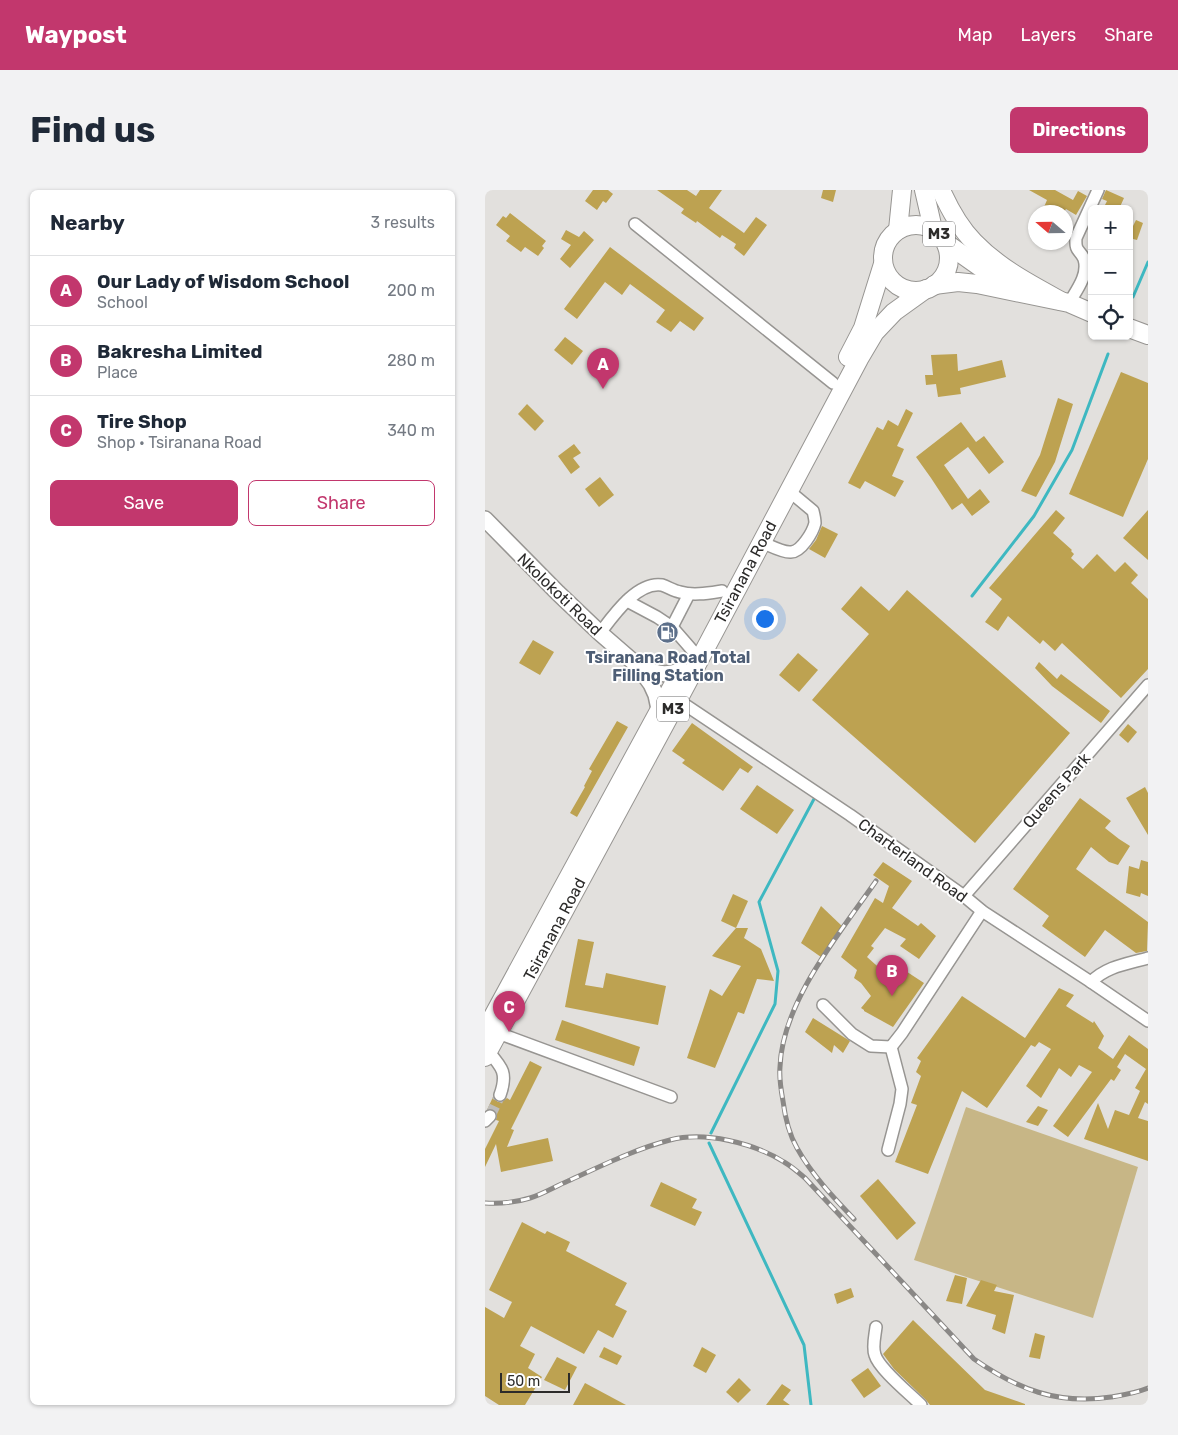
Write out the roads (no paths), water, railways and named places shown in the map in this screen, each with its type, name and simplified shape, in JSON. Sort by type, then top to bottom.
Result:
[{"type":"highway","name":"M3","points":[[898,230],[902,190]]},
{"type":"highway","name":"M3","points":[[924,190],[933,229]]},
{"type":"highway","points":[[941,190],[950,210],[974,242],[1011,273],[1065,302]]},
{"type":"highway","name":"M3","points":[[1034,296],[987,272],[946,243],[933,229],[921,225],[913,224],[898,230],[887,241],[884,249],[883,264],[890,279],[903,288],[911,290],[958,282],[977,284],[1034,296],[1065,302],[1088,311]]},
{"type":"highway","name":"M3","points":[[930,287],[940,280],[948,267],[949,259],[946,243]]},
{"type":"highway","name":"Tsiranana Road","points":[[487,1054],[492,1032],[659,709],[682,670],[722,591],[863,328],[883,264]]},
{"type":"highway","name":"Tsiranana Road","points":[[492,1032],[678,700],[842,389],[875,332],[894,312],[930,287]]},
{"type":"highway","points":[[1133,329],[1148,335]]},
{"type":"main road","name":"Nkolokoti Road","points":[[485,519],[558,593],[638,666],[651,684],[659,709]]},
{"type":"main road","name":"Nkolokoti Road","points":[[638,666],[659,674],[669,674],[682,670]]},
{"type":"street","points":[[1065,302],[1081,283],[1085,270],[1085,261],[1075,246],[1076,238],[1098,190]]},
{"type":"street","points":[[635,224],[833,383]]},
{"type":"street","points":[[761,542],[789,553],[796,552],[801,548],[808,537],[815,524],[813,511],[789,491]]},
{"type":"street","points":[[600,633],[627,601],[648,586],[661,585],[689,594],[722,591]]},
{"type":"street","points":[[672,626],[689,594]]},
{"type":"street","points":[[627,601],[672,626],[692,650]]},
{"type":"street","name":"Queens Park","points":[[964,896],[1148,684]]},
{"type":"street","name":"Charterland Road","points":[[678,700],[842,810],[964,896],[982,911],[1148,1020]]},
{"type":"street","points":[[891,1047],[982,911]]},
{"type":"street","points":[[1091,982],[1099,974],[1107,970],[1148,958]]},
{"type":"street","points":[[823,1005],[852,1034],[871,1046],[891,1047]]},
{"type":"street","points":[[492,1032],[671,1097]]},
{"type":"street","points":[[889,1150],[902,1089],[891,1047]]},
{"type":"street","points":[[487,1054],[502,1067],[504,1078],[500,1095]]},
{"type":"street","points":[[876,1327],[874,1355],[878,1362],[921,1405]]},
{"type":"waterway","points":[[1133,297],[1148,262]]},
{"type":"waterway","points":[[972,596],[1034,516],[1072,450],[1108,354]]},
{"type":"waterway","points":[[711,1133],[775,1004],[778,971],[759,902],[814,799]]},
{"type":"waterway","points":[[709,1143],[804,1345],[811,1405]]},
{"type":"tunnel","points":[[490,1116],[500,1095]]},
{"type":"railway","points":[[854,1219],[816,1177],[794,1143],[785,1113],[780,1084],[780,1067],[783,1042],[802,993],[830,946],[876,881]]},
{"type":"railway","points":[[485,1203],[519,1201],[530,1198],[618,1158],[670,1140],[698,1137],[729,1140],[744,1144],[772,1155],[789,1165],[805,1178],[974,1359],[990,1370],[1006,1379],[1038,1392],[1073,1399],[1111,1397],[1134,1393],[1148,1388]]},
{"type":"place","name":"Our Lady of Wisdom School","points":[[603,389]]},
{"type":"place","name":"Tsiranana Road Total Filling Station","points":[[668,633]]},
{"type":"place","name":"Bakresha Limited","points":[[892,996]]},
{"type":"place","name":"Tire Shop","points":[[509,1032]]}]
